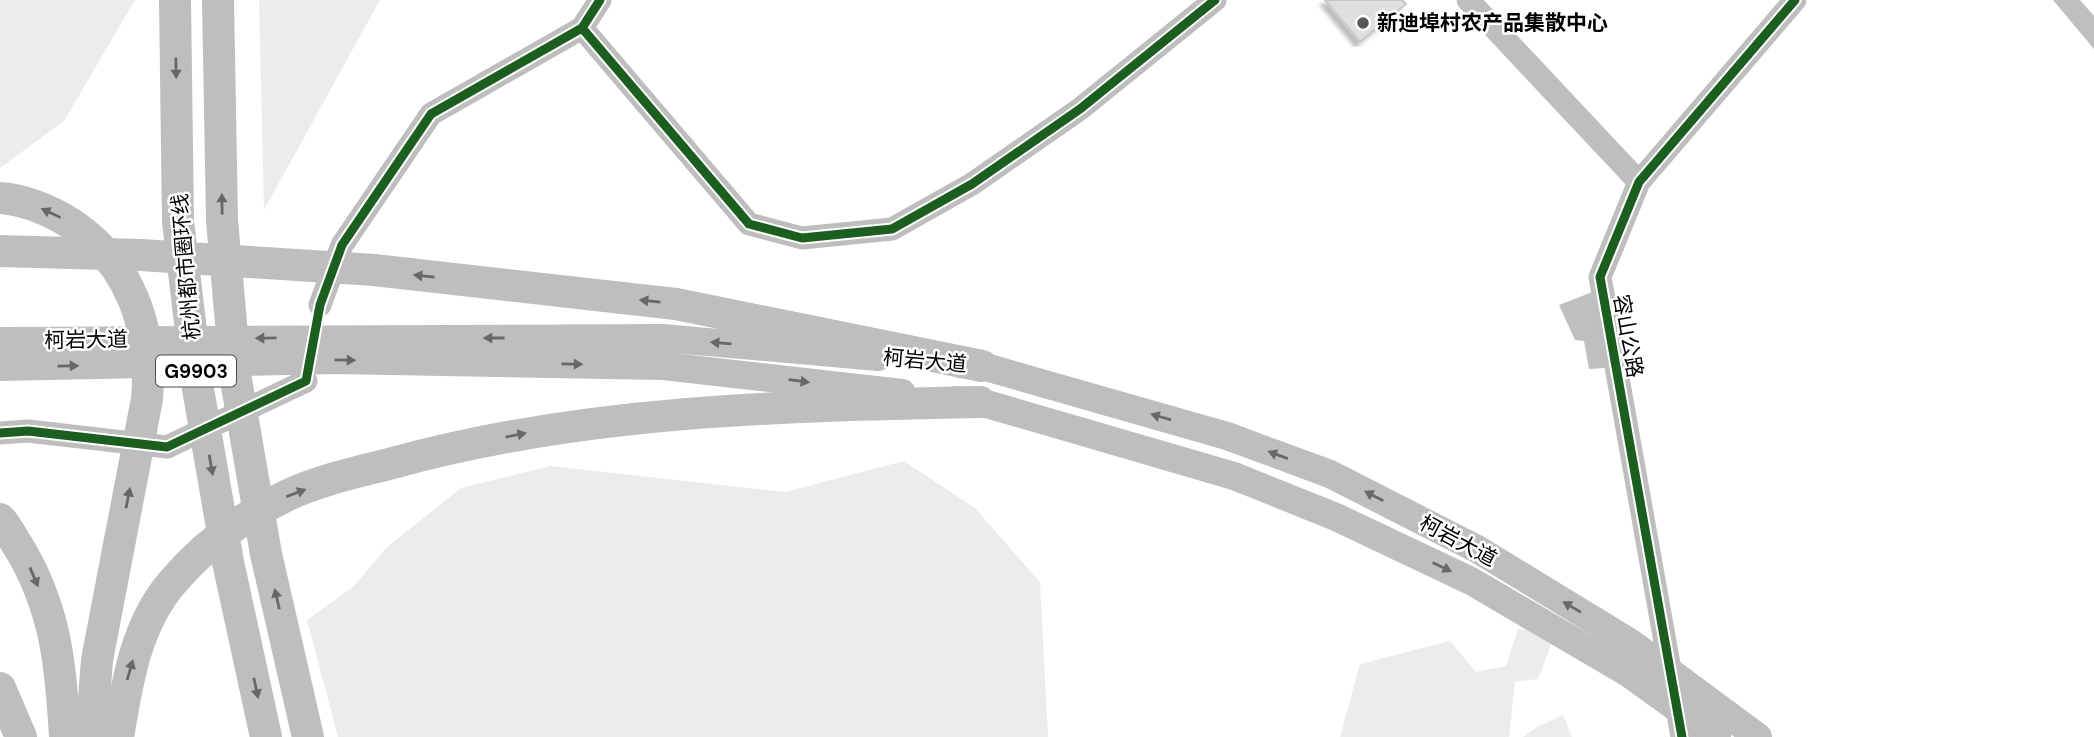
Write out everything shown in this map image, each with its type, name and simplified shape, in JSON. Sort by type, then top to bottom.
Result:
[{"type":"highway","name":"杭州都市圈环线","points":[[176,0],[178,222],[197,375],[228,562],[266,737]]},
{"type":"highway","name":"杭州都市圈环线","points":[[218,0],[222,220],[236,380],[267,554],[308,737]]},
{"type":"highway","points":[[0,198],[35,206],[58,216],[86,234],[118,268],[133,293],[141,316],[149,372],[147,399],[97,660],[91,737]]},
{"type":"highway","points":[[0,251],[128,255],[374,270],[676,304],[982,366]]},
{"type":"highway","points":[[118,737],[128,674],[147,623],[169,586],[200,553],[236,525],[288,495],[438,450],[562,426],[705,411],[821,405],[980,402]]},
{"type":"highway","points":[[0,519],[27,560],[47,607],[60,659],[65,737]]},
{"type":"highway","points":[[0,688],[21,737]]},
{"type":"main road","name":"柯岩大道","points":[[0,341],[662,338],[982,366],[1227,436],[1330,474],[1477,549],[1630,642],[1758,737]]},
{"type":"main road","name":"柯岩大道","points":[[0,367],[335,360],[663,366],[980,402],[1234,476],[1336,517],[1471,581],[1628,673],[1717,737]]},
{"type":"street","points":[[320,305],[342,246],[431,114],[582,27],[600,0]]},
{"type":"street","points":[[582,27],[749,224],[802,238],[892,229],[972,184],[1080,109],[1214,0]]},
{"type":"street","points":[[1468,0],[1639,182]]},
{"type":"street","name":"容山公路","points":[[1682,737],[1600,277],[1639,182],[1795,0]]},
{"type":"street","points":[[0,433],[28,431],[167,446],[306,381]]},
{"type":"shaded area","points":[[0,0],[135,0],[64,121],[0,168]]},
{"type":"shaded area","points":[[259,0],[380,0],[264,210]]},
{"type":"shaded area","points":[[2053,0],[2080,0],[2094,16],[2094,49]]},
{"type":"shaded area","points":[[1595,291],[1605,368],[1589,369],[1584,341],[1575,340],[1559,305]]},
{"type":"shaded area","points":[[904,461],[975,508],[1040,582],[1048,737],[338,737],[307,620],[353,587],[387,547],[461,488],[551,466],[785,492]]},
{"type":"shaded area","points":[[1518,629],[1556,632],[1538,679],[1515,682],[1509,737],[1340,737],[1360,664],[1450,641],[1476,672],[1506,666]]},
{"type":"shaded area","points":[[1563,715],[1572,737],[1523,737],[1537,727]]},
{"type":"building","name":"新迪埠村农产品集散中心","points":[[1325,0],[1402,0],[1406,4],[1360,42]]},
{"type":"cycle path","points":[[600,0],[582,28],[749,224],[802,238],[892,229],[972,184],[1080,109],[1215,0]]},
{"type":"cycle path","points":[[1682,737],[1600,277],[1639,182],[1795,0]]},
{"type":"cycle path","points":[[0,433],[28,431],[167,447],[306,381],[320,305],[342,245],[431,114],[582,28]]},
{"type":"place","name":"新迪埠村农产品集散中心","points":[[1363,23]]}]
